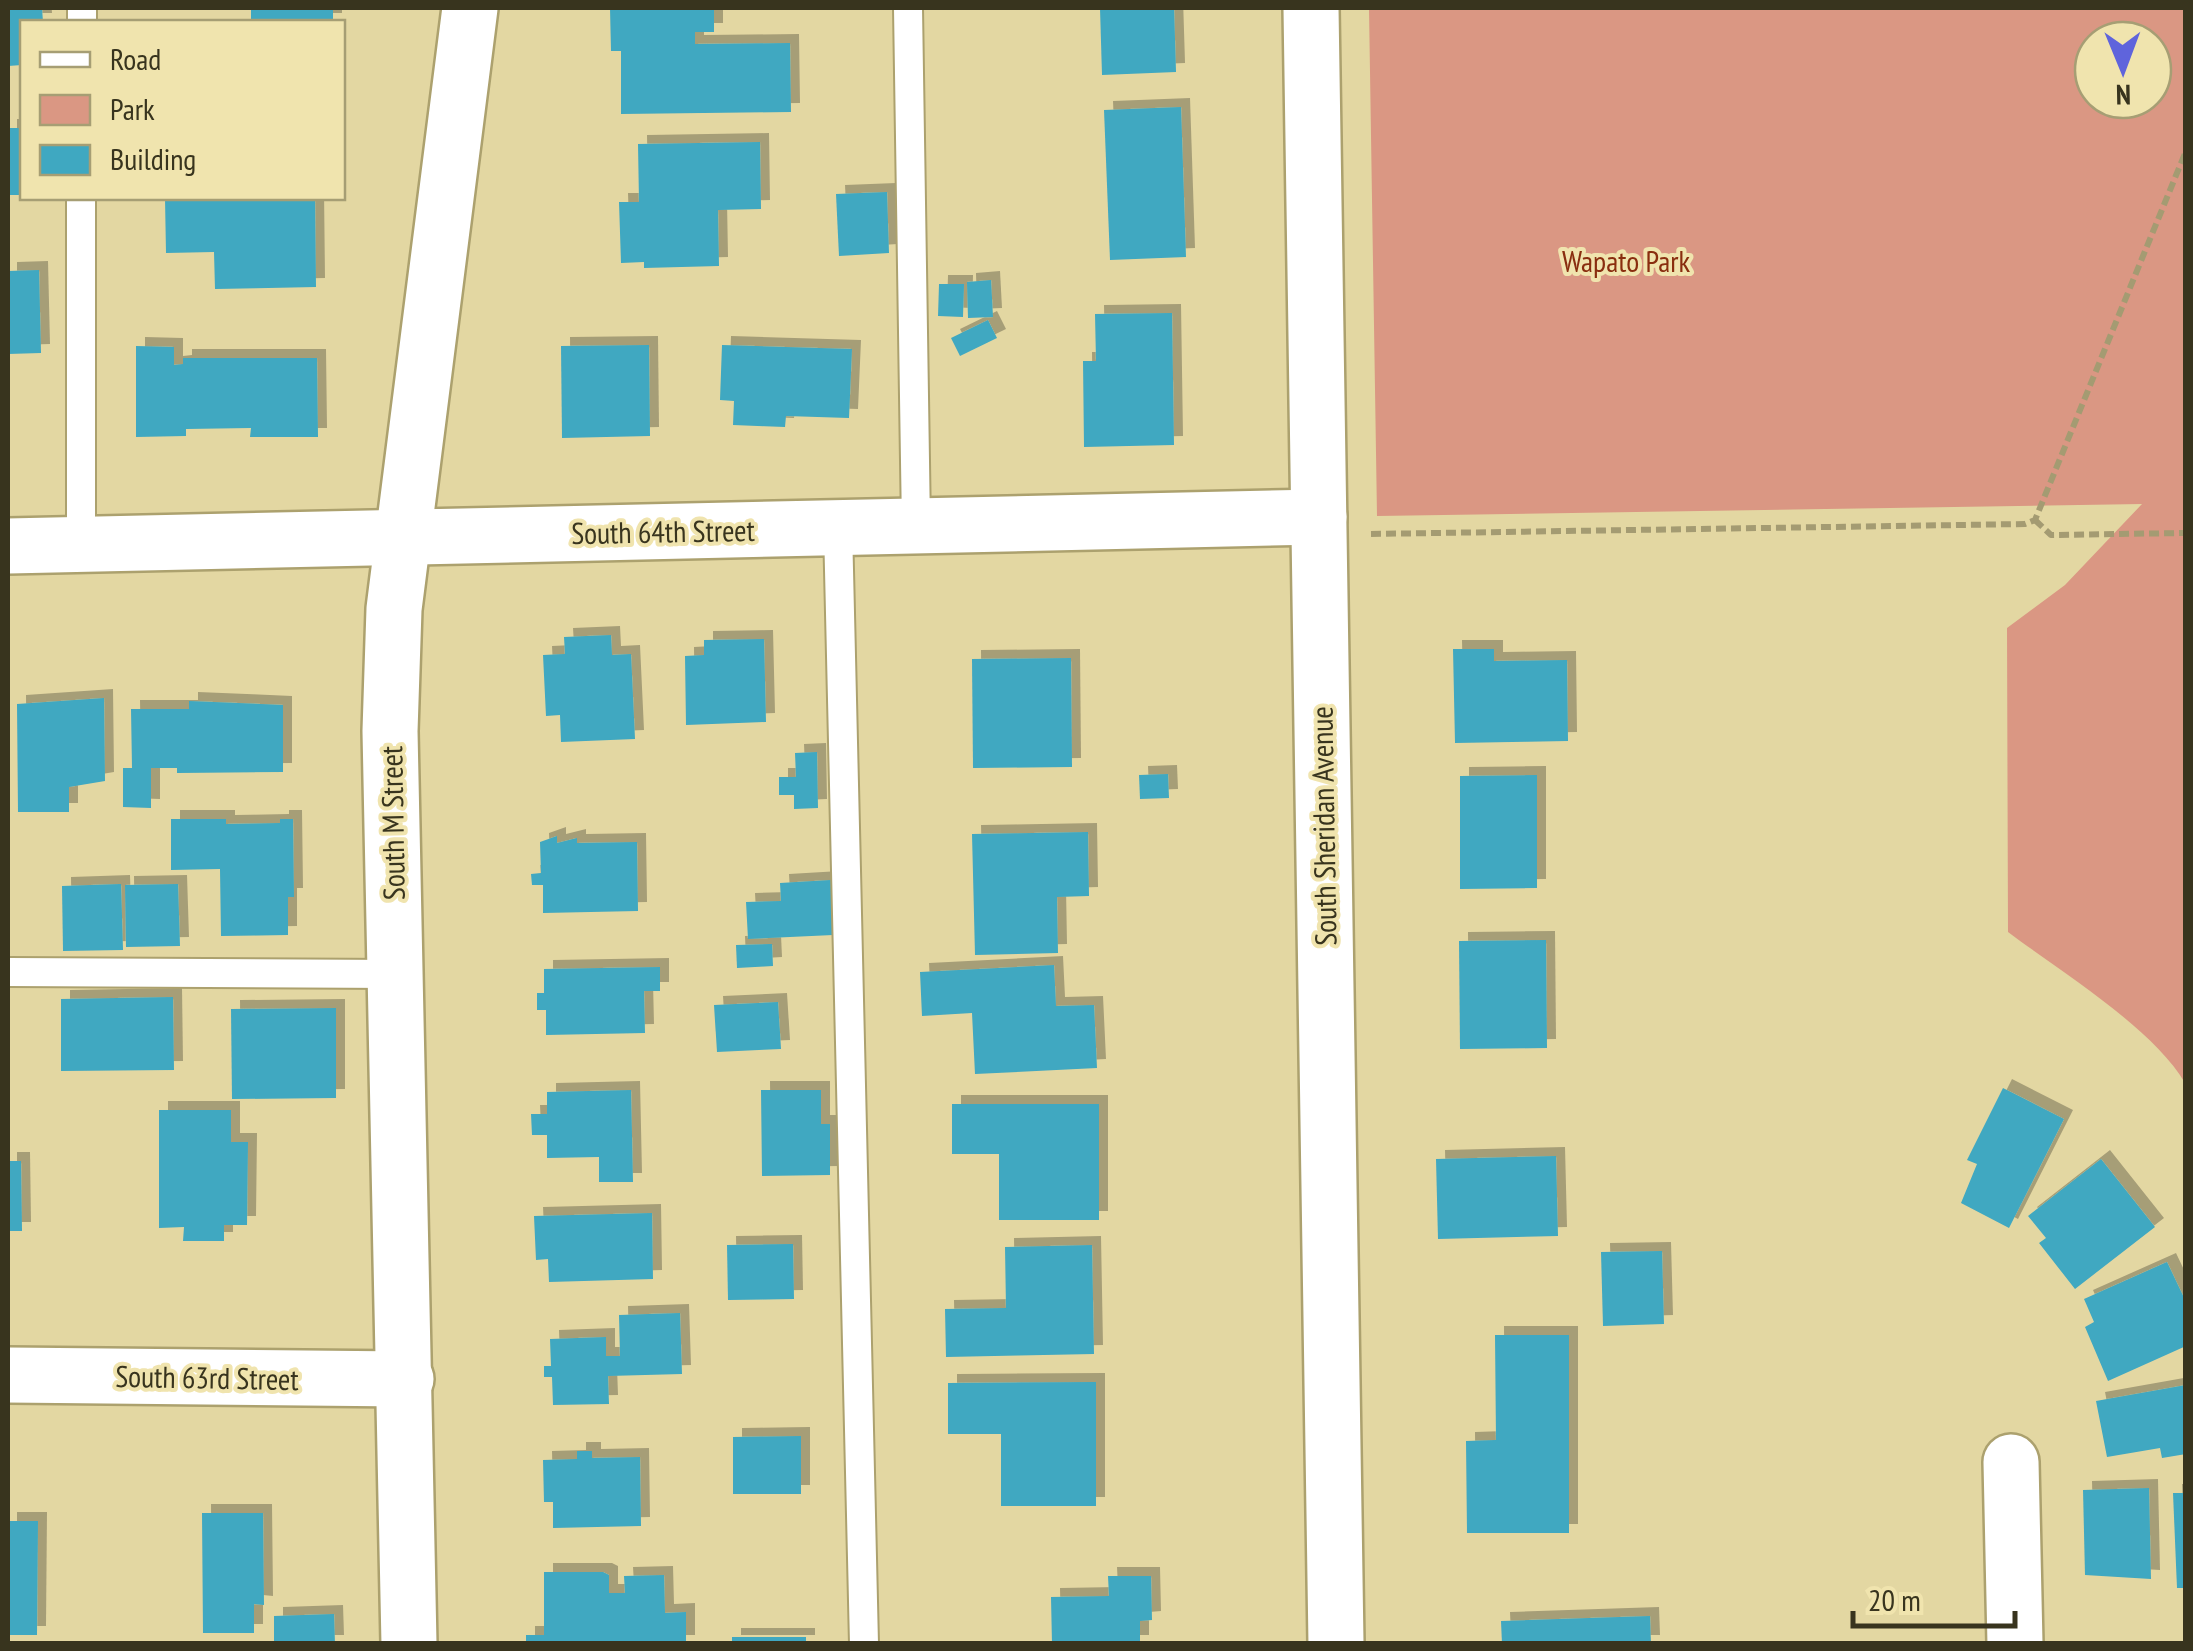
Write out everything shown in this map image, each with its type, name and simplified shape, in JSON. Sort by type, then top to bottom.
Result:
[{"type":"street","name":"South M Street","points":[[409,1644],[390,731],[394,610],[470,8]]},
{"type":"street","name":"South Sheridan Avenue","points":[[1311,8],[1336,1644]]},
{"type":"street","name":"South 64th Street","points":[[8,546],[1319,517]]},
{"type":"street","name":"South 63rd Street","points":[[8,1374],[406,1380]]},
{"type":"street","points":[[2010,1462],[2015,1644]]},
{"type":"lane","points":[[908,8],[916,526]]},
{"type":"lane","points":[[81,544],[82,200]]},
{"type":"lane","points":[[838,527],[864,1644]]},
{"type":"lane","points":[[8,972],[396,974]]},
{"type":"path","points":[[1319,517],[1369,534],[2026,524],[2034,520],[2186,151]]},
{"type":"path","points":[[2034,520],[2051,535],[2186,533]]},
{"type":"green space","name":"Wapato Park","points":[[1369,8],[2185,8],[2185,1083],[2129,1021],[2008,932],[2007,628],[2065,585],[2142,504],[1377,516]]},
{"type":"building","points":[[8,8],[42,8],[43,20],[20,20],[20,65],[8,66]]},
{"type":"building","points":[[251,8],[333,8],[333,20],[251,20]]},
{"type":"building","points":[[610,8],[714,8],[714,32],[695,32],[695,44],[790,43],[791,112],[621,114],[621,51],[611,51]]},
{"type":"building","points":[[1100,8],[1174,8],[1176,72],[1102,75]]},
{"type":"building","points":[[1181,107],[1186,257],[1110,260],[1104,110]]},
{"type":"building","points":[[8,128],[20,128],[20,195],[8,195]]},
{"type":"building","points":[[760,142],[761,209],[718,210],[719,266],[644,268],[644,262],[621,263],[619,202],[639,202],[638,144]]},
{"type":"building","points":[[887,192],[889,253],[839,256],[836,194]]},
{"type":"building","points":[[165,200],[315,200],[316,287],[215,289],[214,252],[166,253]]},
{"type":"building","points":[[39,270],[41,353],[8,354],[8,271]]},
{"type":"building","points":[[991,280],[993,317],[968,318],[967,282]]},
{"type":"building","points":[[939,284],[964,284],[963,317],[938,316]]},
{"type":"building","points":[[1172,313],[1174,445],[1084,447],[1083,361],[1096,361],[1095,314]]},
{"type":"building","points":[[988,320],[997,338],[960,356],[951,338]]},
{"type":"building","points":[[649,345],[650,436],[562,438],[561,346]]},
{"type":"building","points":[[722,345],[852,349],[849,418],[786,416],[785,427],[733,425],[734,401],[720,400]]},
{"type":"building","points":[[136,346],[174,347],[174,365],[183,364],[183,358],[317,358],[318,437],[250,437],[251,428],[186,429],[186,436],[136,437]]},
{"type":"building","points":[[611,635],[612,655],[631,654],[635,739],[561,742],[560,715],[546,716],[543,655],[565,654],[564,637]]},
{"type":"building","points":[[764,639],[766,722],[686,725],[685,656],[704,655],[704,640]]},
{"type":"building","points":[[1453,649],[1494,649],[1494,661],[1567,660],[1568,741],[1455,743]]},
{"type":"building","points":[[1071,658],[1072,767],[973,768],[972,659]]},
{"type":"building","points":[[104,698],[105,781],[69,787],[69,812],[18,812],[17,704]]},
{"type":"building","points":[[189,701],[283,705],[283,772],[177,773],[177,768],[151,768],[151,808],[123,807],[123,768],[132,768],[131,709],[189,709]]},
{"type":"building","points":[[817,752],[818,808],[794,809],[794,795],[779,795],[779,777],[796,777],[795,753]]},
{"type":"building","points":[[1168,774],[1169,798],[1140,799],[1139,775]]},
{"type":"building","points":[[1537,775],[1537,888],[1460,889],[1460,776]]},
{"type":"building","points":[[171,819],[226,819],[226,824],[280,823],[280,819],[293,819],[294,897],[288,897],[288,935],[221,936],[220,869],[171,870]]},
{"type":"building","points":[[1088,832],[1089,896],[1057,897],[1058,953],[975,955],[972,834]]},
{"type":"building","points":[[557,836],[557,843],[577,838],[577,843],[637,842],[638,911],[543,913],[543,885],[532,885],[531,874],[541,873],[540,842]]},
{"type":"building","points":[[831,880],[833,935],[748,939],[746,902],[781,901],[780,883]]},
{"type":"building","points":[[121,884],[123,950],[63,951],[62,886]]},
{"type":"building","points":[[178,884],[180,946],[126,947],[125,885]]},
{"type":"building","points":[[1546,940],[1547,1048],[1460,1049],[1459,941]]},
{"type":"building","points":[[772,944],[773,966],[737,968],[736,945]]},
{"type":"building","points":[[1054,965],[1056,1006],[1094,1005],[1097,1068],[975,1074],[972,1013],[922,1016],[920,972]]},
{"type":"building","points":[[660,967],[660,991],[644,991],[645,1033],[546,1035],[546,1010],[537,1010],[537,993],[544,993],[544,969]]},
{"type":"building","points":[[173,997],[174,1070],[61,1071],[61,999]]},
{"type":"building","points":[[778,1002],[781,1049],[717,1052],[714,1005]]},
{"type":"building","points":[[336,1008],[336,1098],[232,1099],[231,1009]]},
{"type":"building","points":[[2003,1088],[2064,1119],[2009,1228],[1961,1203],[1977,1164],[1967,1160]]},
{"type":"building","points":[[631,1090],[633,1182],[599,1182],[599,1157],[547,1158],[547,1135],[532,1135],[531,1114],[547,1114],[547,1092]]},
{"type":"building","points":[[761,1090],[821,1090],[821,1124],[830,1124],[830,1175],[762,1176]]},
{"type":"building","points":[[952,1104],[1099,1104],[1099,1220],[999,1220],[999,1154],[952,1154]]},
{"type":"building","points":[[159,1110],[231,1110],[231,1142],[248,1142],[247,1225],[224,1225],[224,1241],[183,1241],[184,1227],[159,1228]]},
{"type":"building","points":[[1556,1156],[1558,1236],[1438,1239],[1436,1159]]},
{"type":"building","points":[[2101,1159],[2155,1227],[2075,1289],[2039,1243],[2046,1238],[2028,1216]]},
{"type":"building","points":[[8,1161],[21,1161],[22,1231],[8,1231]]},
{"type":"building","points":[[652,1213],[653,1279],[549,1282],[548,1259],[536,1260],[534,1216]]},
{"type":"building","points":[[793,1244],[794,1299],[728,1300],[727,1245]]},
{"type":"building","points":[[1092,1245],[1094,1354],[946,1357],[945,1309],[1006,1308],[1005,1247]]},
{"type":"building","points":[[1662,1251],[1664,1324],[1603,1326],[1601,1252]]},
{"type":"building","points":[[2167,1262],[2186,1302],[2186,1346],[2108,1381],[2085,1327],[2094,1322],[2084,1299]]},
{"type":"building","points":[[680,1313],[682,1374],[608,1376],[609,1404],[553,1405],[552,1377],[544,1377],[544,1366],[551,1366],[550,1339],[606,1337],[606,1356],[620,1356],[619,1315]]},
{"type":"building","points":[[1495,1335],[1569,1335],[1569,1533],[1467,1533],[1466,1441],[1496,1440]]},
{"type":"building","points":[[1096,1382],[1096,1506],[1001,1506],[1001,1434],[948,1434],[948,1383]]},
{"type":"building","points":[[2186,1385],[2186,1454],[2162,1458],[2160,1448],[2107,1457],[2096,1401]]},
{"type":"building","points":[[801,1436],[801,1494],[733,1494],[733,1437]]},
{"type":"building","points":[[577,1451],[592,1451],[592,1458],[640,1457],[641,1526],[553,1528],[553,1502],[544,1502],[543,1460],[577,1459]]},
{"type":"building","points":[[2149,1488],[2151,1579],[2085,1575],[2083,1490]]},
{"type":"building","points":[[2173,1493],[2186,1493],[2186,1588],[2177,1588]]},
{"type":"building","points":[[202,1513],[263,1513],[264,1605],[254,1604],[254,1633],[203,1633]]},
{"type":"building","points":[[8,1521],[38,1521],[37,1635],[8,1635]]},
{"type":"building","points":[[544,1572],[603,1572],[609,1575],[609,1593],[625,1593],[624,1576],[664,1575],[665,1613],[686,1612],[686,1644],[526,1644],[526,1635],[544,1635]]},
{"type":"building","points":[[1108,1576],[1151,1576],[1152,1620],[1140,1621],[1140,1644],[1052,1644],[1051,1597],[1109,1596]]},
{"type":"building","points":[[334,1614],[335,1644],[274,1644],[274,1616]]},
{"type":"building","points":[[1650,1616],[1651,1644],[1502,1644],[1501,1621]]},
{"type":"building","points":[[732,1637],[806,1637],[806,1644],[732,1644]]}]
